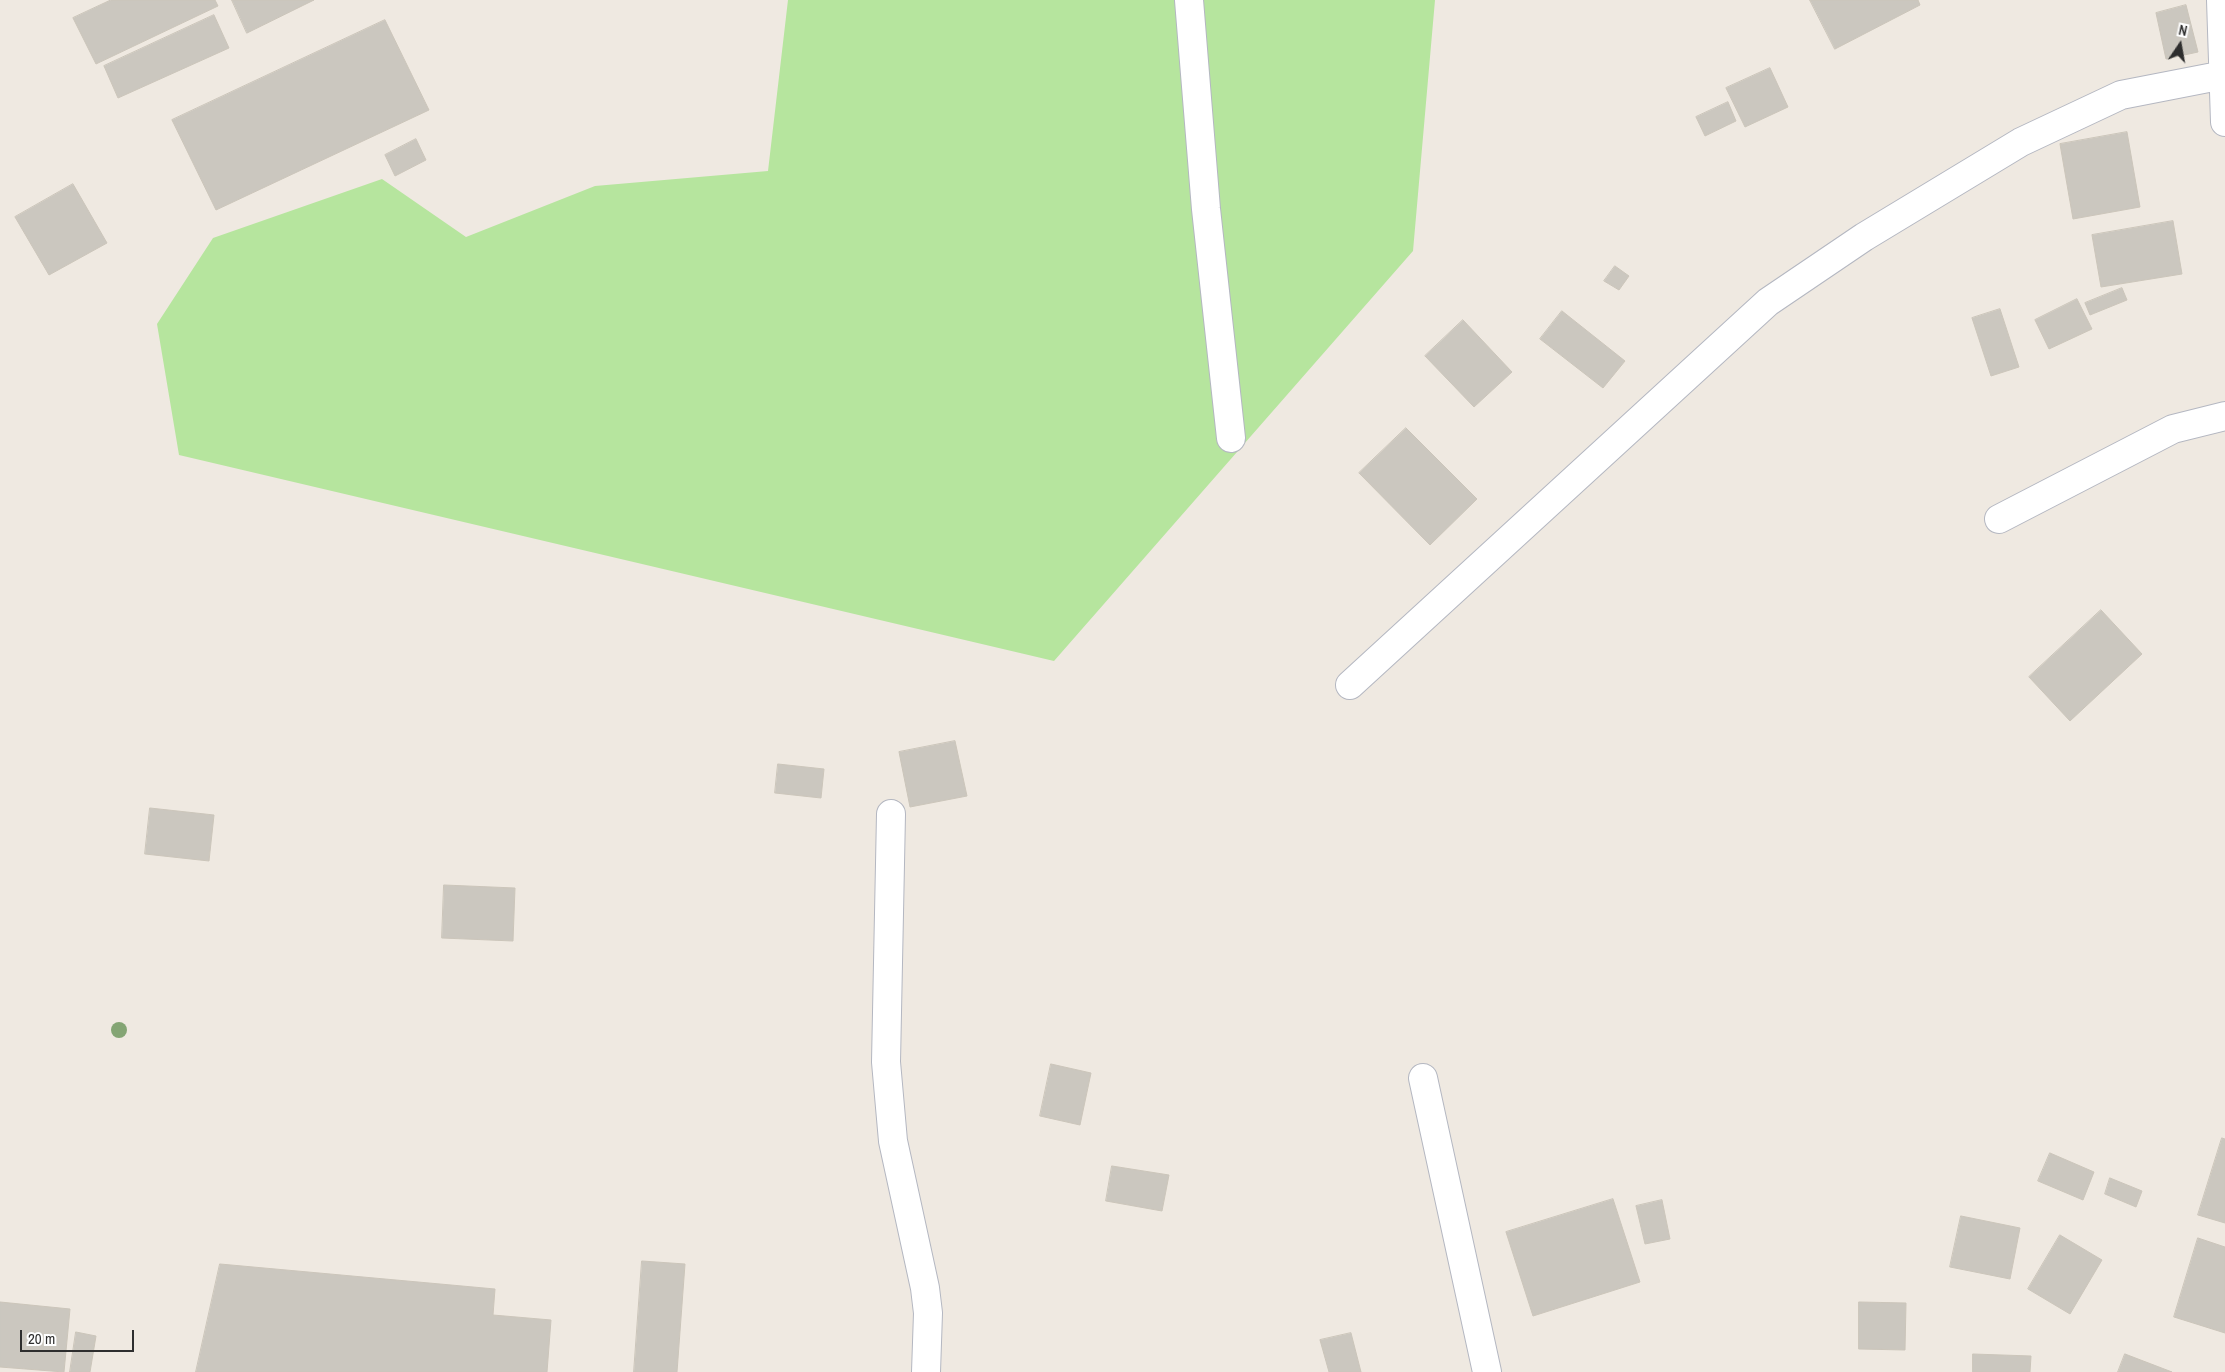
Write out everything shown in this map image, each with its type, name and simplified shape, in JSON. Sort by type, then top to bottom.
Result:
[{"type":"street","points":[[1189,0],[1206,209],[1231,438]]},
{"type":"street","points":[[2221,0],[2225,122]]},
{"type":"street","points":[[1350,685],[1768,302],[1864,237],[2021,142],[2121,96],[2224,76]]},
{"type":"street","points":[[1998,519],[2173,429],[2225,416]]},
{"type":"street","points":[[891,814],[886,1062],[893,1141],[928,1313],[926,1372]]},
{"type":"street","points":[[1423,1078],[1487,1372]]},
{"type":"green space","points":[[788,0],[1435,0],[1413,251],[1054,661],[179,455],[157,324],[213,238],[382,179],[466,237],[595,186],[768,171]]},
{"type":"building","points":[[111,0],[215,0],[218,6],[96,64],[73,18]]},
{"type":"building","points":[[232,0],[314,0],[247,33]]},
{"type":"building","points":[[1810,0],[1918,0],[1920,5],[1835,49]]},
{"type":"building","points":[[2186,5],[2198,52],[2166,59],[2156,13]]},
{"type":"building","points":[[214,15],[229,48],[118,98],[104,66]]},
{"type":"building","points":[[385,20],[429,110],[216,210],[172,120]]},
{"type":"building","points":[[1770,68],[1788,107],[1745,127],[1726,88]]},
{"type":"building","points":[[1728,102],[1736,121],[1705,136],[1696,117]]},
{"type":"building","points":[[2127,132],[2140,207],[2073,219],[2060,144]]},
{"type":"building","points":[[416,139],[426,160],[395,176],[385,155]]},
{"type":"building","points":[[73,184],[107,243],[49,275],[15,217]]},
{"type":"building","points":[[2173,221],[2182,274],[2101,287],[2092,235]]},
{"type":"building","points":[[1615,266],[1629,276],[1619,290],[1604,281]]},
{"type":"building","points":[[2122,288],[2127,300],[2090,315],[2085,303]]},
{"type":"building","points":[[2077,299],[2092,329],[2049,349],[2035,320]]},
{"type":"building","points":[[2000,309],[2019,367],[1991,376],[1972,318]]},
{"type":"building","points":[[1562,311],[1625,361],[1603,388],[1540,339]]},
{"type":"building","points":[[1463,320],[1512,372],[1474,407],[1425,356]]},
{"type":"building","points":[[1406,428],[1477,499],[1430,545],[1359,473]]},
{"type":"building","points":[[2101,610],[2142,654],[2070,721],[2029,677]]},
{"type":"building","points":[[955,741],[967,796],[910,807],[899,752]]},
{"type":"building","points":[[778,764],[824,769],[821,798],[775,793]]},
{"type":"building","points":[[150,808],[214,815],[209,861],[145,854]]},
{"type":"building","points":[[444,885],[515,888],[513,941],[442,938]]},
{"type":"building","points":[[1051,1064],[1091,1073],[1080,1125],[1040,1116]]},
{"type":"building","points":[[2222,1138],[2225,1139],[2225,1223],[2198,1215]]},
{"type":"building","points":[[2050,1153],[2094,1172],[2083,1200],[2038,1181]]},
{"type":"building","points":[[1112,1166],[1169,1175],[1162,1211],[1106,1201]]},
{"type":"building","points":[[2110,1178],[2142,1191],[2136,1207],[2105,1194]]},
{"type":"building","points":[[1613,1199],[1640,1282],[1533,1316],[1506,1232]]},
{"type":"building","points":[[1662,1200],[1670,1239],[1645,1244],[1636,1206]]},
{"type":"building","points":[[1961,1216],[2020,1228],[2010,1279],[1950,1267]]},
{"type":"building","points":[[2060,1235],[2102,1260],[2070,1314],[2028,1289]]},
{"type":"building","points":[[2198,1238],[2225,1247],[2225,1333],[2174,1317]]},
{"type":"building","points":[[642,1261],[685,1264],[677,1372],[634,1372]]},
{"type":"building","points":[[220,1264],[495,1289],[493,1315],[551,1320],[547,1372],[196,1372]]},
{"type":"building","points":[[0,1302],[70,1309],[64,1372],[0,1367]]},
{"type":"building","points":[[1859,1302],[1906,1303],[1905,1350],[1859,1349]]},
{"type":"building","points":[[76,1332],[96,1336],[90,1372],[70,1372]]},
{"type":"building","points":[[1351,1333],[1361,1372],[1329,1372],[1320,1340]]},
{"type":"building","points":[[1973,1354],[2031,1356],[2030,1372],[1973,1372]]},
{"type":"building","points":[[2125,1354],[2172,1372],[2118,1372]]}]
